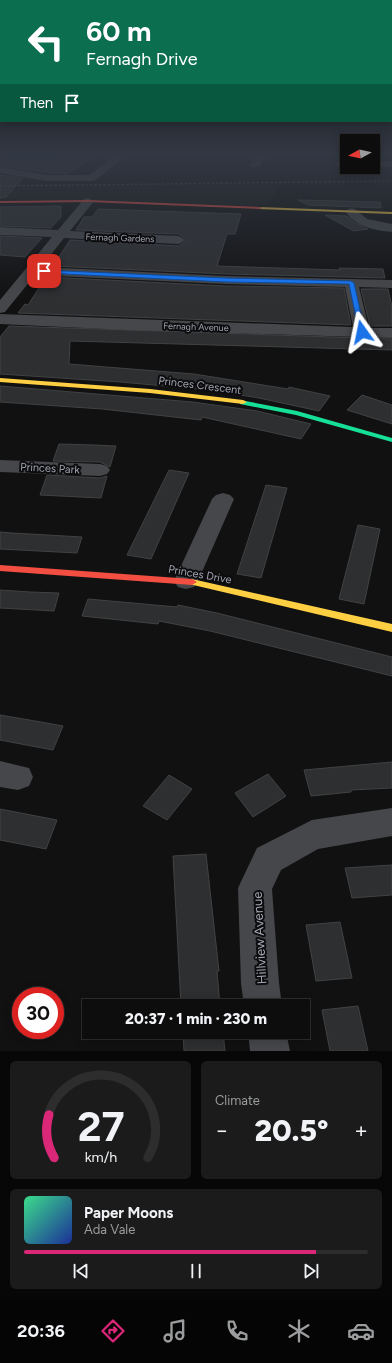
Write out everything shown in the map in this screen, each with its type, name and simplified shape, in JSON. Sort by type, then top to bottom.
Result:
[{"type":"street","points":[[0,309],[87,202]]},
{"type":"street","points":[[110,202],[392,213]]},
{"type":"street","points":[[351,211],[353,216],[361,221],[372,225],[392,228]]},
{"type":"street","name":"Fernagh Gardens","points":[[0,231],[179,240]]},
{"type":"street","points":[[31,271],[226,280],[392,284]]},
{"type":"street","points":[[351,283],[362,332]]},
{"type":"street","name":"Fernagh Avenue","points":[[0,319],[135,325],[392,332]]},
{"type":"street","name":"Princes Crescent","points":[[0,380],[134,390],[240,401],[316,418],[392,440]]},
{"type":"street","name":"Princes Park","points":[[0,466],[100,470]]},
{"type":"street","points":[[186,581],[223,498]]},
{"type":"street","name":"Princes Drive","points":[[0,568],[186,581],[392,628]]},
{"type":"street","name":"Hillview Avenue","points":[[262,999],[255,888],[269,859],[312,835],[392,822]]},
{"type":"street","points":[[268,1039],[270,1051]]},
{"type":"shaded area","points":[[116,202],[270,202],[267,206]]},
{"type":"building","points":[[302,202],[380,202],[381,208],[308,205]]},
{"type":"building","points":[[61,206],[61,217],[51,228],[0,226],[0,207]]},
{"type":"building","points":[[98,209],[241,214],[235,234],[227,234],[217,266],[340,270],[339,268],[383,269],[385,278],[226,274],[53,266],[70,240],[179,246],[186,240],[179,234],[76,230],[84,217],[92,217]]},
{"type":"building","points":[[325,215],[347,216],[354,222],[368,229],[354,231]]},
{"type":"building","points":[[0,236],[42,238],[25,257],[0,255]]},
{"type":"building","points":[[46,277],[226,286],[344,288],[351,325],[18,313],[25,304],[28,305]]},
{"type":"building","points":[[361,289],[388,289],[392,307],[392,326],[370,326]]},
{"type":"building","points":[[9,326],[392,339],[392,350],[70,341],[69,364],[194,374],[288,389],[289,387],[330,396],[319,411],[259,398],[210,390],[0,374],[0,337]]},
{"type":"building","points":[[0,386],[193,402],[257,411],[311,424],[301,439],[202,417],[201,420],[102,409],[0,402]]},
{"type":"building","points":[[362,395],[392,405],[392,424],[347,410]]},
{"type":"building","points":[[59,444],[116,446],[110,467],[100,462],[53,461]]},
{"type":"building","points":[[169,470],[189,473],[151,559],[127,555]]},
{"type":"building","points":[[47,475],[100,478],[107,476],[101,498],[40,495]]},
{"type":"building","points":[[266,485],[287,488],[261,578],[237,574]]},
{"type":"building","points":[[358,525],[380,529],[364,604],[339,599]]},
{"type":"building","points":[[0,532],[82,537],[77,553],[0,549]]},
{"type":"building","points":[[0,590],[59,593],[54,611],[0,608]]},
{"type":"building","points":[[88,599],[177,607],[178,605],[217,613],[392,657],[392,676],[210,631],[159,621],[158,624],[82,616]]},
{"type":"building","points":[[0,715],[63,726],[53,750],[0,740]]},
{"type":"building","points":[[392,762],[392,788],[351,790],[351,792],[311,796],[304,770]]},
{"type":"building","points":[[268,774],[286,796],[253,817],[235,793]]},
{"type":"building","points":[[169,775],[192,789],[167,820],[143,806]]},
{"type":"building","points":[[0,809],[57,820],[46,849],[0,840]]},
{"type":"building","points":[[206,854],[219,971],[217,971],[219,999],[181,999],[173,856]]},
{"type":"building","points":[[392,865],[392,895],[352,898],[345,868]]},
{"type":"building","points":[[340,922],[352,978],[316,981],[306,925]]},
{"type":"building","points":[[358,1006],[368,1051],[330,1051],[322,1010]]},
{"type":"building","points":[[183,1039],[224,1039],[225,1051],[184,1051]]},
{"type":"traffic: fast","points":[[243,402],[297,413],[392,440]]},
{"type":"traffic: slow","points":[[260,208],[392,213]]},
{"type":"traffic: slow","points":[[0,380],[150,391],[243,402]]},
{"type":"traffic: slow","points":[[192,582],[392,628]]},
{"type":"traffic: jam","points":[[114,202],[260,208]]},
{"type":"traffic: jam","points":[[0,568],[192,582]]},
{"type":"route","points":[[44,271],[226,280],[351,283],[362,332]]}]
